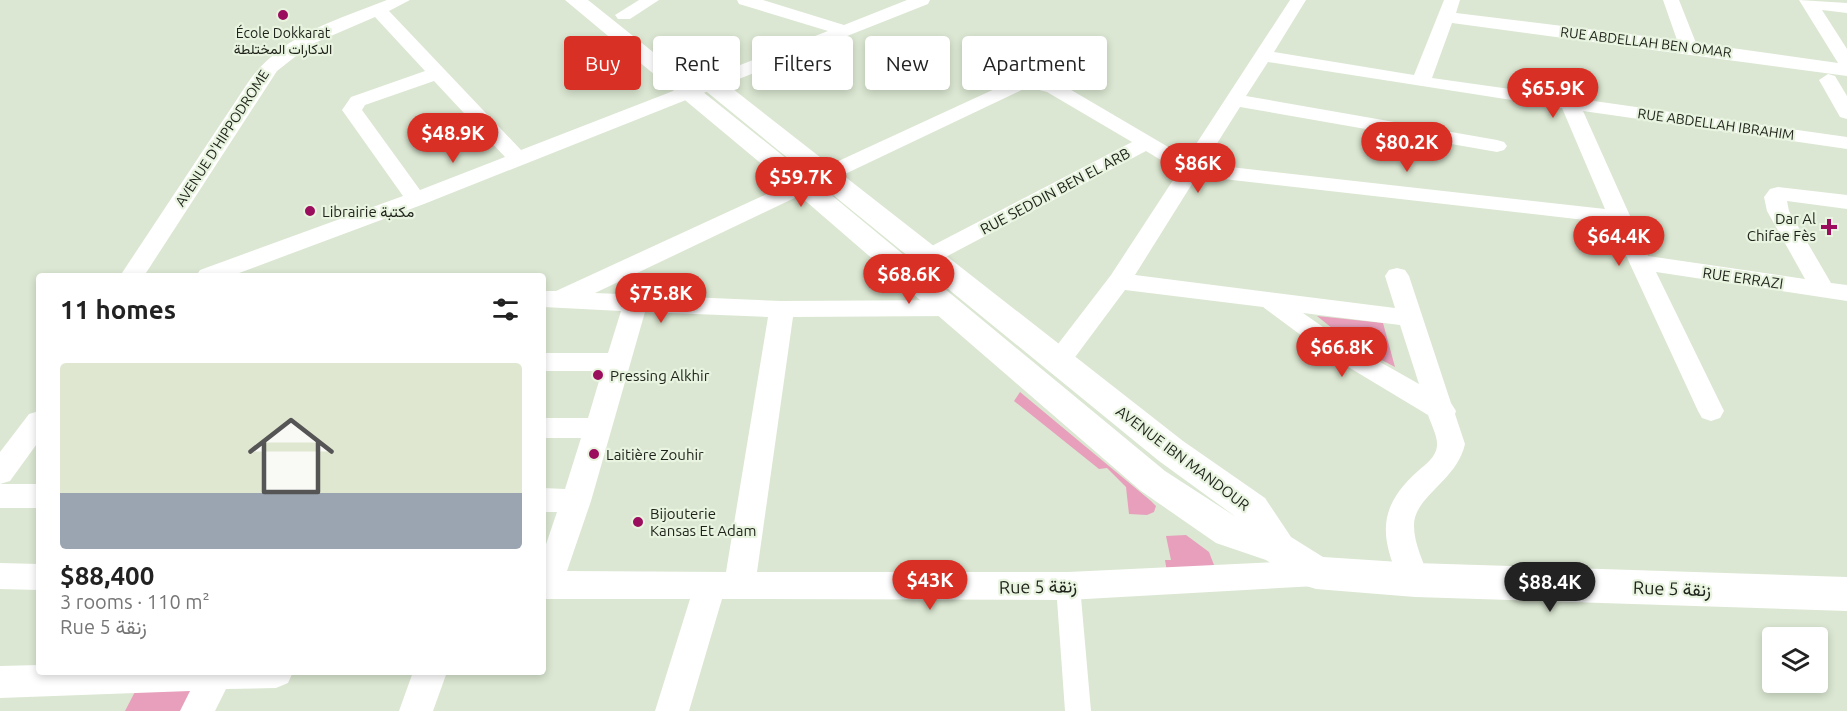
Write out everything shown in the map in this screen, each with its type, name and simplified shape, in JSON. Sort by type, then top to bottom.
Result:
[{"type":"street","name":"AVENUE D'HIPPODROME","points":[[134,273],[249,93],[274,59],[314,35],[402,0]]},
{"type":"street","name":"AVENUE IBN MANDOUR","points":[[575,0],[653,55]]},
{"type":"street","points":[[614,7],[651,0]]},
{"type":"street","points":[[745,0],[843,30]]},
{"type":"street","points":[[740,71],[922,0]]},
{"type":"street","points":[[1058,361],[1119,281],[1298,0]]},
{"type":"street","points":[[1671,0],[1689,47]]},
{"type":"street","points":[[1808,2],[1847,8]]},
{"type":"street","points":[[1808,2],[1847,63]]},
{"type":"street","name":"AVENUE IBN MANDOUR","points":[[614,7],[653,44]]},
{"type":"street","points":[[1421,82],[1449,8]]},
{"type":"street","name":"RUE ABDELLAH BEN OMAR","points":[[1449,8],[1847,70]]},
{"type":"street","points":[[378,10],[518,159]]},
{"type":"street","name":"RUE ABDELLAH IBRAHIM","points":[[1264,56],[1421,82],[1847,143]]},
{"type":"street","points":[[416,199],[352,110],[358,101],[438,73]]},
{"type":"street","points":[[1828,80],[1847,113]]},
{"type":"street","points":[[552,299],[1025,81],[1042,82],[1054,87],[1191,169],[1618,217]]},
{"type":"street","points":[[216,273],[416,199],[691,90]]},
{"type":"street","name":"AVENUE IBN MANDOUR","points":[[703,90],[814,179],[950,308],[1153,481],[1229,532],[1278,548]]},
{"type":"street","points":[[1235,100],[1497,146]]},
{"type":"street","points":[[1570,103],[1618,217],[1712,411]]},
{"type":"street","name":"RUE SEDDIN BEN EL ARB","points":[[930,256],[1148,142]]},
{"type":"street","name":"AVENUE IBN MANDOUR","points":[[814,179],[930,256],[1171,451],[1252,509],[1278,548]]},
{"type":"street","points":[[1823,289],[1778,211],[1775,197],[1778,194],[1796,194],[1847,202]]},
{"type":"street","name":"RUE ERRAZI","points":[[1639,262],[1847,293]]},
{"type":"street","points":[[1397,276],[1443,411],[1451,444],[1449,458],[1406,498],[1398,513],[1399,539],[1415,580]]},
{"type":"street","points":[[1119,281],[1410,318]]},
{"type":"street","points":[[552,299],[781,309],[950,308]]},
{"type":"street","points":[[546,582],[576,501],[636,301]]},
{"type":"street","points":[[1270,302],[1334,347],[1443,411]]},
{"type":"street","points":[[672,711],[724,587],[780,335],[781,309]]},
{"type":"street","points":[[546,362],[619,362]]},
{"type":"street","points":[[0,473],[36,428]]},
{"type":"street","points":[[546,428],[598,429]]},
{"type":"street","points":[[0,496],[36,496]]},
{"type":"street","points":[[546,500],[576,501]]},
{"type":"street","name":"Rue 5 زنقة","points":[[1278,548],[1316,573]]},
{"type":"street","name":"Rue 5 زنقة","points":[[546,585],[1068,586],[1316,573],[1415,580],[1847,594]]},
{"type":"street","points":[[0,576],[36,577]]},
{"type":"street","points":[[1068,586],[1078,711]]},
{"type":"street","points":[[0,682],[169,675]]},
{"type":"street","points":[[197,711],[216,675]]},
{"type":"street","points":[[417,711],[429,675]]},
{"type":"shaded area","points":[[1317,316],[1383,323],[1395,367],[1353,345]]},
{"type":"shaded area","points":[[1020,392],[1151,501],[1156,506],[1154,512],[1147,515],[1129,514],[1126,487],[1107,468],[1099,469],[1014,401]]},
{"type":"shaded area","points":[[1186,535],[1209,552],[1214,565],[1168,578],[1165,560],[1171,560],[1166,536]]},
{"type":"shaded area","points":[[195,685],[182,711],[125,711],[138,686]]},
{"type":"place","name":"École Dokkarat الدكارات المختلطة","points":[[283,15]]},
{"type":"place","name":"Librairie مكتبة","points":[[310,211]]},
{"type":"place","name":"Dar Al Chifae Fès","points":[[1829,227]]},
{"type":"place","name":"Pressing Alkhir","points":[[598,375]]},
{"type":"place","name":"Laitière Zouhir","points":[[594,454]]},
{"type":"place","name":"Bijouterie Kansas Et Adam","points":[[638,522]]}]
